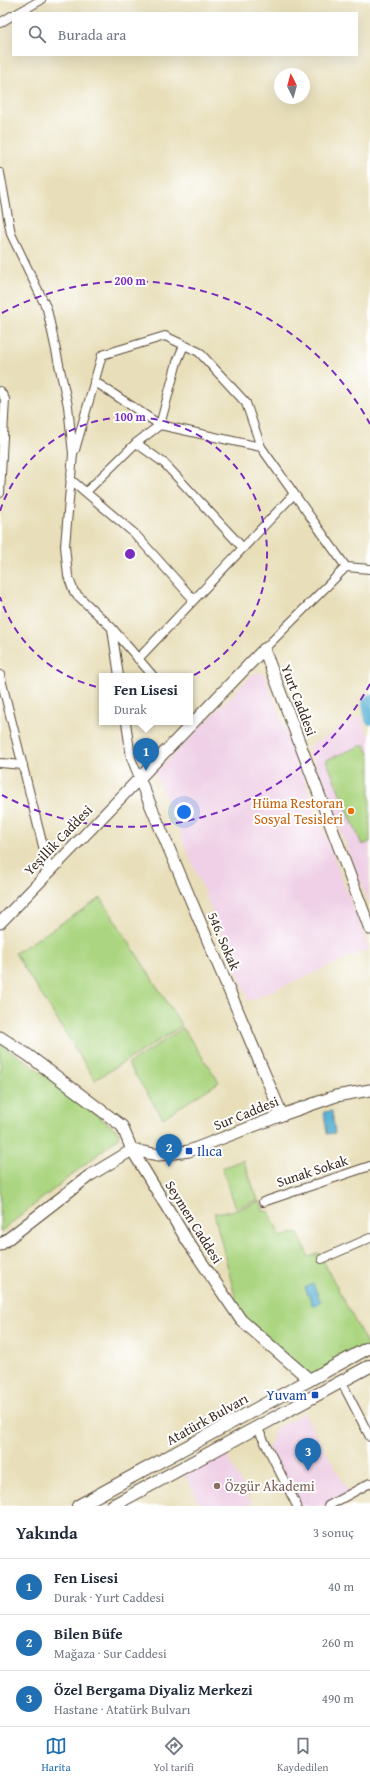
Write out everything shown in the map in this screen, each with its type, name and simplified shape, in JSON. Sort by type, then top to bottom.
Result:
[{"type":"main road","points":[[193,720],[264,649]]},
{"type":"main road","name":"Yurt Caddesi","points":[[264,649],[370,930]]},
{"type":"main road","points":[[138,778],[188,725]]},
{"type":"main road","name":"Yeşillik Caddesi","points":[[0,923],[138,778]]},
{"type":"main road","name":"546. Sokak","points":[[138,778],[282,1115]]},
{"type":"main road","name":"Seymen Caddesi","points":[[0,1037],[28,1055],[122,1126],[132,1150],[198,1259],[240,1320],[310,1380]]},
{"type":"main road","name":"Sur Caddesi","points":[[132,1150],[159,1155],[189,1151],[336,1096],[370,1090]]},
{"type":"main road","points":[[0,1245],[89,1176],[132,1150]]},
{"type":"main road","name":"Atatürk Bulvarı","points":[[78,1506],[370,1348]]},
{"type":"main road","points":[[112,1506],[370,1366]]},
{"type":"street","points":[[20,12],[41,0]]},
{"type":"street","points":[[0,22],[12,16]]},
{"type":"street","points":[[0,173],[11,234],[47,309],[68,406],[73,454]]},
{"type":"street","points":[[150,673],[112,628],[74,592],[68,576],[65,546],[73,454],[102,355],[165,336],[199,352],[246,403],[261,447],[346,567]]},
{"type":"street","points":[[86,492],[136,443],[160,425],[177,362],[184,345]]},
{"type":"street","points":[[94,381],[160,425],[261,447]]},
{"type":"street","points":[[0,391],[5,399],[0,493]]},
{"type":"street","points":[[136,443],[164,463],[243,548]]},
{"type":"street","points":[[70,479],[135,534],[194,600]]},
{"type":"street","points":[[138,659],[294,494]]},
{"type":"street","points":[[264,649],[346,567],[370,569]]},
{"type":"street","points":[[112,628],[119,673]]},
{"type":"street","points":[[0,676],[49,870]]},
{"type":"street","points":[[126,725],[131,758],[138,778]]},
{"type":"street","points":[[0,763],[23,765]]},
{"type":"street","name":"Sunak Sokak","points":[[263,1202],[370,1166]]},
{"type":"street","points":[[322,1259],[370,1238]]},
{"type":"street","points":[[341,1381],[370,1437]]},
{"type":"street","points":[[257,1427],[297,1506]]},
{"type":"street","points":[[328,1506],[370,1483]]},
{"type":"shaded area","points":[[254,673],[264,674],[369,949],[249,1001],[155,773]]},
{"type":"shaded area","name":"Hüma Restoran Sosyal Tesisleri","points":[[361,715],[365,730],[370,735],[369,904],[308,747]]},
{"type":"shaded area","points":[[304,1413],[350,1494],[328,1506],[297,1506],[268,1448],[276,1428]]},
{"type":"shaded area","name":"Özgür Akademi","points":[[222,1446],[252,1504],[248,1506],[201,1506],[181,1468]]},
{"type":"green space","points":[[365,744],[370,757],[370,842],[362,845],[326,760]]},
{"type":"green space","points":[[101,898],[182,1026],[95,1080],[15,953]]},
{"type":"green space","points":[[183,1028],[219,1082],[163,1118],[128,1064]]},
{"type":"green space","points":[[0,1044],[26,1061],[119,1132],[118,1138],[0,1232]]},
{"type":"green space","points":[[243,1160],[258,1200],[236,1208],[222,1168]]},
{"type":"green space","points":[[260,1201],[264,1212],[269,1211],[281,1237],[297,1232],[309,1257],[319,1253],[369,1348],[310,1380],[241,1320],[214,1213],[237,1210]]},
{"type":"water","points":[[332,1111],[335,1133],[327,1134],[324,1112]]},
{"type":"water","points":[[313,1284],[321,1302],[313,1306],[305,1288]]},
{"type":"waterway","points":[[370,699],[367,703],[370,720]]},
{"type":"place","name":"Fen Lisesi","points":[[146,771]]},
{"type":"place","name":"Hüma Restoran Sosyal Tesisleri","points":[[351,811]]},
{"type":"place","name":"Ilıca","points":[[189,1151]]},
{"type":"place","name":"Bilen Büfe","points":[[169,1167]]},
{"type":"place","name":"Yuvam","points":[[315,1395]]},
{"type":"place","name":"Özel Bergama Diyaliz Merkezi","points":[[308,1471]]},
{"type":"place","name":"Özgür Akademi","points":[[217,1486]]}]
